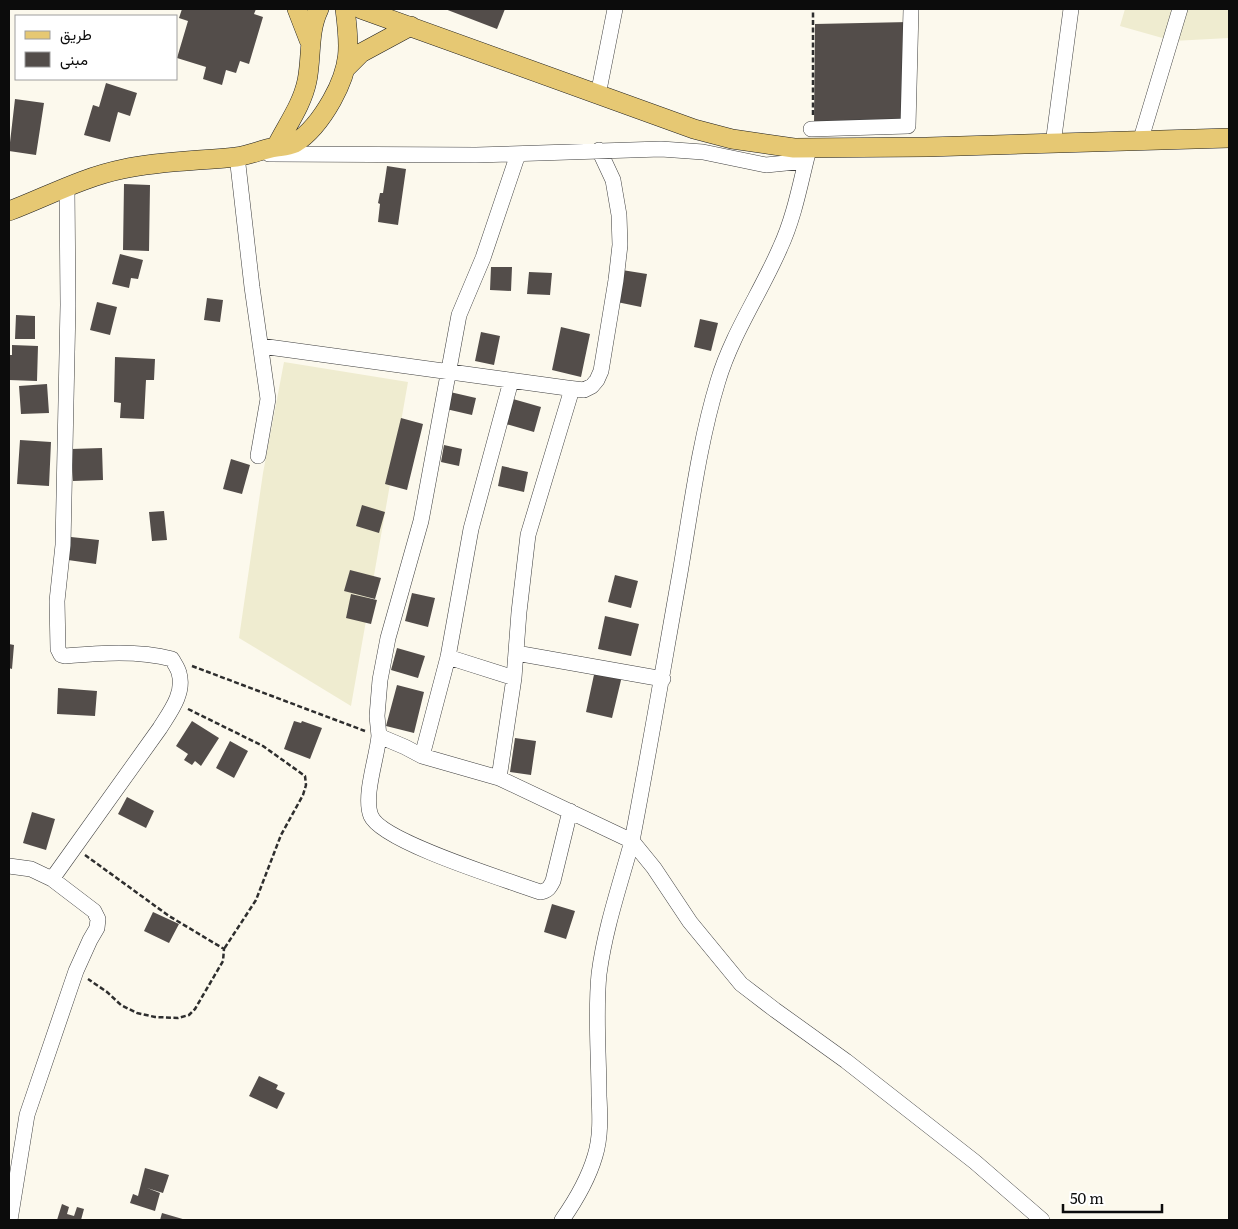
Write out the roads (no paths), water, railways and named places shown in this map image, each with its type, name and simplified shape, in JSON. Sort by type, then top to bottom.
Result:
[{"type":"main road","points":[[297,9],[310,47]]},
{"type":"main road","points":[[276,147],[302,98],[307,80],[314,20],[319,9]]},
{"type":"main road","points":[[9,211],[122,169],[244,155],[292,144],[311,130],[331,102],[345,69],[349,45],[345,9]]},
{"type":"main road","points":[[361,9],[694,129],[732,139],[794,148],[808,154],[1229,138]]},
{"type":"main road","points":[[345,69],[362,53],[411,26]]},
{"type":"street","points":[[598,95],[615,9]]},
{"type":"street","points":[[811,129],[908,126],[911,9]]},
{"type":"street","points":[[1053,144],[1071,9]]},
{"type":"street","points":[[1140,142],[1180,9]]},
{"type":"street","points":[[258,456],[268,400],[252,287],[244,155],[476,155],[661,149],[703,152],[766,165],[808,154],[794,209],[781,246],[740,327],[718,379],[699,460],[663,679],[632,841],[609,920],[599,973],[600,1116],[597,1148],[579,1197],[562,1220]]},
{"type":"street","points":[[261,346],[572,389],[584,390],[592,386],[601,371],[620,245],[619,215],[613,180],[599,150]]},
{"type":"street","points":[[518,154],[483,258],[459,315],[421,521],[388,638],[380,680],[377,716],[379,736],[370,788],[369,809],[378,825],[401,838],[448,859],[540,892],[544,892],[551,887],[570,810]]},
{"type":"street","points":[[52,879],[160,728],[176,703],[180,687],[179,674],[172,659],[154,654],[65,656],[61,655],[58,649],[58,600],[64,545],[68,306],[67,188]]},
{"type":"street","points":[[422,756],[448,657],[471,529],[511,381]]},
{"type":"street","points":[[499,778],[514,678],[528,535],[572,389]]},
{"type":"street","points":[[516,653],[663,679]]},
{"type":"street","points":[[448,657],[514,678]]},
{"type":"street","points":[[379,736],[422,756],[499,778],[632,841],[654,868],[690,922],[741,984],[961,1150],[1042,1220]]},
{"type":"street","points":[[9,866],[32,869],[52,879],[94,911],[98,919],[97,928],[76,971],[27,1115],[10,1220]]}]
